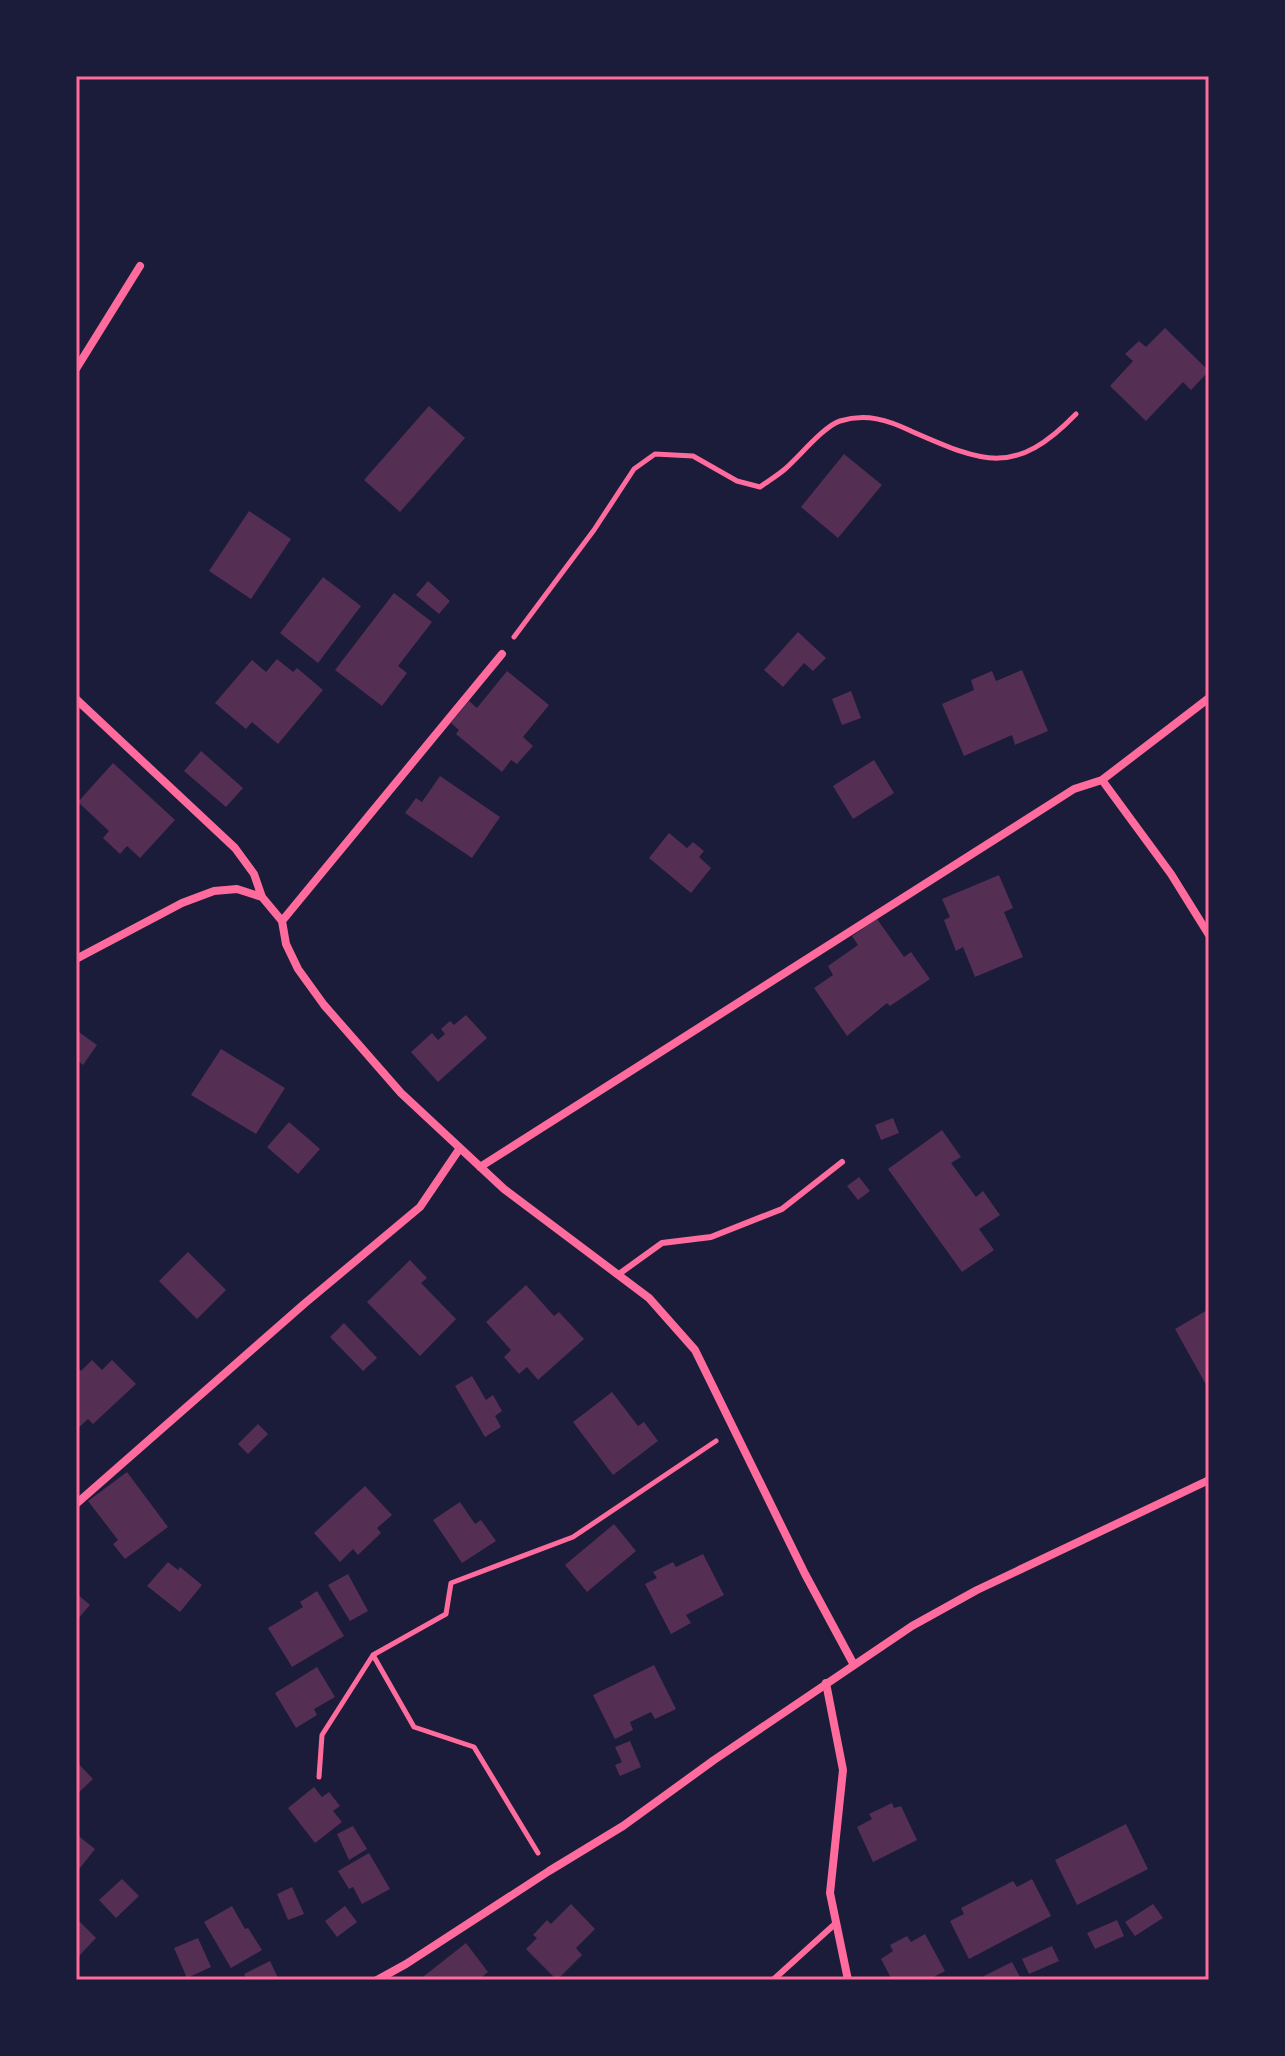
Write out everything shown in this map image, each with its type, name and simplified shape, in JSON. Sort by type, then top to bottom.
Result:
[{"type":"street","points":[[76,369],[140,266]]},
{"type":"street","points":[[282,921],[502,654]]},
{"type":"street","points":[[480,1167],[1074,789],[1102,780],[1209,698]]},
{"type":"street","points":[[76,699],[235,848],[254,874],[262,897],[282,921],[286,944],[298,969],[324,1005],[401,1093],[513,1197],[649,1298],[695,1350],[805,1574],[854,1665]]},
{"type":"street","points":[[1102,780],[1171,874],[1209,935]]},
{"type":"street","points":[[76,959],[182,903],[214,891],[237,889],[262,897]]},
{"type":"street","points":[[76,1504],[420,1207],[460,1148]]},
{"type":"street","points":[[377,1980],[623,1826],[912,1626],[977,1590],[1209,1480]]},
{"type":"street","points":[[826,1683],[843,1770],[830,1893],[848,1980]]},
{"type":"lane","points":[[619,1274],[662,1243],[711,1237],[782,1209],[842,1162]]},
{"type":"lane","points":[[773,1980],[836,1923]]},
{"type":"path","points":[[502,654],[594,530],[634,469],[655,454],[693,456],[737,481],[760,487],[782,472],[836,422],[861,417],[888,420],[965,455],[1000,458],[1026,454],[1053,438],[1076,414]]},
{"type":"path","points":[[319,1777],[322,1735],[373,1655],[446,1614],[451,1583],[573,1537],[734,1429]]},
{"type":"path","points":[[373,1655],[414,1727],[474,1747],[549,1871]]},
{"type":"building","points":[[1165,328],[1209,371],[1191,390],[1183,382],[1146,421],[1110,386],[1133,361],[1125,354],[1139,341],[1146,347]]},
{"type":"building","points":[[429,406],[465,438],[400,512],[364,480]]},
{"type":"building","points":[[844,454],[882,485],[838,538],[801,507]]},
{"type":"building","points":[[249,511],[291,539],[251,599],[209,571]]},
{"type":"building","points":[[323,577],[361,606],[318,663],[280,633]]},
{"type":"building","points":[[428,581],[450,601],[439,614],[416,595]]},
{"type":"building","points":[[394,593],[432,622],[398,666],[407,673],[382,706],[335,670]]},
{"type":"building","points":[[798,632],[826,658],[813,671],[804,663],[783,687],[764,670]]},
{"type":"building","points":[[277,659],[293,672],[297,668],[323,690],[278,744],[252,722],[246,729],[215,703],[252,660],[266,672]]},
{"type":"building","points":[[1022,670],[1048,731],[1015,745],[1012,735],[964,756],[942,704],[974,690],[971,680],[992,671],[996,681]]},
{"type":"building","points":[[507,671],[549,705],[523,737],[533,746],[517,764],[511,760],[502,772],[456,734],[459,730],[451,723],[469,701],[477,708]]},
{"type":"building","points":[[851,691],[861,718],[842,725],[832,699]]},
{"type":"building","points":[[201,751],[243,788],[226,807],[184,771]]},
{"type":"building","points":[[874,760],[894,793],[853,819],[833,786]]},
{"type":"building","points":[[113,763],[175,820],[140,858],[127,846],[120,854],[103,838],[109,831],[78,802]]},
{"type":"building","points":[[440,776],[500,817],[472,858],[405,813],[416,798],[422,802]]},
{"type":"building","points":[[669,833],[687,848],[693,842],[704,851],[699,857],[711,868],[691,893],[649,858]]},
{"type":"building","points":[[999,875],[1013,908],[1004,912],[1023,957],[975,977],[963,947],[956,951],[944,920],[950,917],[942,899]]},
{"type":"building","points":[[877,919],[904,957],[911,952],[930,979],[890,1006],[887,1003],[847,1036],[814,988],[833,975],[828,966],[858,945],[852,936]]},
{"type":"building","points":[[466,1015],[487,1038],[438,1082],[411,1052],[432,1033],[438,1040],[445,1034],[441,1029],[450,1021],[454,1025]]},
{"type":"building","points":[[76,1030],[97,1045],[83,1065],[76,1059]]},
{"type":"building","points":[[221,1049],[285,1088],[256,1134],[191,1095]]},
{"type":"building","points":[[893,1118],[899,1133],[881,1140],[875,1125]]},
{"type":"building","points":[[289,1122],[320,1149],[298,1174],[267,1147]]},
{"type":"building","points":[[942,1130],[961,1157],[951,1163],[976,1197],[983,1191],[1000,1215],[979,1229],[994,1250],[962,1272],[888,1169]]},
{"type":"building","points":[[859,1177],[870,1191],[858,1200],[847,1186]]},
{"type":"building","points":[[188,1252],[226,1290],[197,1319],[159,1281]]},
{"type":"building","points":[[410,1260],[427,1278],[421,1283],[456,1319],[420,1356],[367,1302]]},
{"type":"building","points":[[526,1285],[554,1316],[559,1312],[584,1339],[538,1380],[527,1367],[519,1374],[504,1357],[511,1350],[486,1322]]},
{"type":"building","points":[[1209,1309],[1209,1390],[1175,1329]]},
{"type":"building","points":[[344,1323],[377,1358],[363,1371],[330,1337]]},
{"type":"building","points":[[92,1360],[102,1370],[112,1360],[136,1384],[93,1424],[88,1419],[76,1430],[76,1365],[81,1371]]},
{"type":"building","points":[[472,1376],[486,1400],[493,1395],[502,1411],[495,1416],[501,1427],[485,1437],[455,1386]]},
{"type":"building","points":[[612,1392],[638,1426],[644,1422],[658,1441],[613,1475],[573,1422]]},
{"type":"building","points":[[258,1424],[268,1434],[248,1454],[238,1444]]},
{"type":"building","points":[[127,1472],[168,1527],[125,1559],[113,1544],[118,1540],[88,1501]]},
{"type":"building","points":[[365,1486],[392,1515],[377,1528],[381,1533],[358,1555],[353,1549],[340,1562],[314,1533]]},
{"type":"building","points":[[460,1502],[475,1524],[481,1520],[496,1541],[462,1563],[433,1520]]},
{"type":"building","points":[[614,1524],[636,1551],[587,1592],[565,1565]]},
{"type":"building","points":[[703,1554],[724,1595],[686,1615],[691,1623],[671,1634],[645,1584],[657,1578],[653,1572],[673,1562],[676,1567]]},
{"type":"building","points":[[168,1562],[178,1570],[180,1567],[202,1585],[180,1612],[147,1586]]},
{"type":"building","points":[[348,1574],[368,1611],[350,1621],[328,1585]]},
{"type":"building","points":[[317,1591],[344,1636],[292,1667],[268,1628],[303,1607],[300,1602]]},
{"type":"building","points":[[76,1593],[90,1605],[76,1621]]},
{"type":"building","points":[[654,1665],[676,1709],[655,1719],[651,1712],[630,1722],[633,1730],[615,1739],[593,1695]]},
{"type":"building","points":[[317,1667],[335,1697],[314,1709],[317,1715],[296,1728],[275,1693]]},
{"type":"building","points":[[630,1741],[641,1767],[620,1776],[615,1765],[622,1762],[615,1747]]},
{"type":"building","points":[[76,1761],[93,1779],[76,1795]]},
{"type":"building","points":[[314,1787],[322,1797],[329,1792],[340,1806],[333,1811],[342,1822],[315,1843],[288,1808]]},
{"type":"building","points":[[892,1803],[894,1808],[901,1806],[917,1840],[873,1862],[857,1827],[872,1819],[869,1814]]},
{"type":"building","points":[[1126,1824],[1148,1869],[1077,1905],[1055,1860]]},
{"type":"building","points":[[353,1826],[367,1849],[349,1860],[337,1834]]},
{"type":"building","points":[[76,1834],[95,1849],[76,1873]]},
{"type":"building","points":[[369,1853],[390,1889],[362,1904],[353,1887],[349,1889],[338,1871]]},
{"type":"building","points":[[122,1879],[139,1896],[116,1918],[99,1900]]},
{"type":"building","points":[[1032,1879],[1051,1916],[969,1959],[950,1921],[964,1914],[961,1908],[1013,1881],[1017,1887]]},
{"type":"building","points":[[292,1887],[304,1914],[288,1920],[277,1894]]},
{"type":"building","points":[[571,1904],[595,1929],[576,1948],[582,1955],[557,1980],[526,1949],[537,1938],[533,1935],[547,1920],[551,1924]]},
{"type":"building","points":[[1153,1904],[1163,1918],[1135,1936],[1125,1922]]},
{"type":"building","points":[[232,1906],[262,1950],[231,1968],[204,1922]]},
{"type":"building","points":[[345,1906],[357,1922],[337,1937],[325,1921]]},
{"type":"building","points":[[76,1918],[96,1938],[76,1959]]},
{"type":"building","points":[[1117,1920],[1124,1936],[1095,1949],[1087,1933]]},
{"type":"building","points":[[925,1934],[945,1971],[928,1980],[892,1980],[881,1959],[893,1951],[890,1945],[907,1936],[911,1942]]},
{"type":"building","points":[[198,1938],[211,1967],[187,1978],[174,1948]]},
{"type":"building","points":[[466,1943],[488,1972],[478,1980],[419,1980]]},
{"type":"building","points":[[1052,1946],[1059,1961],[1029,1974],[1022,1959]]},
{"type":"building","points":[[270,1961],[279,1980],[247,1980],[244,1974]]},
{"type":"building","points":[[1012,1962],[1020,1977],[986,1980],[984,1976]]}]
